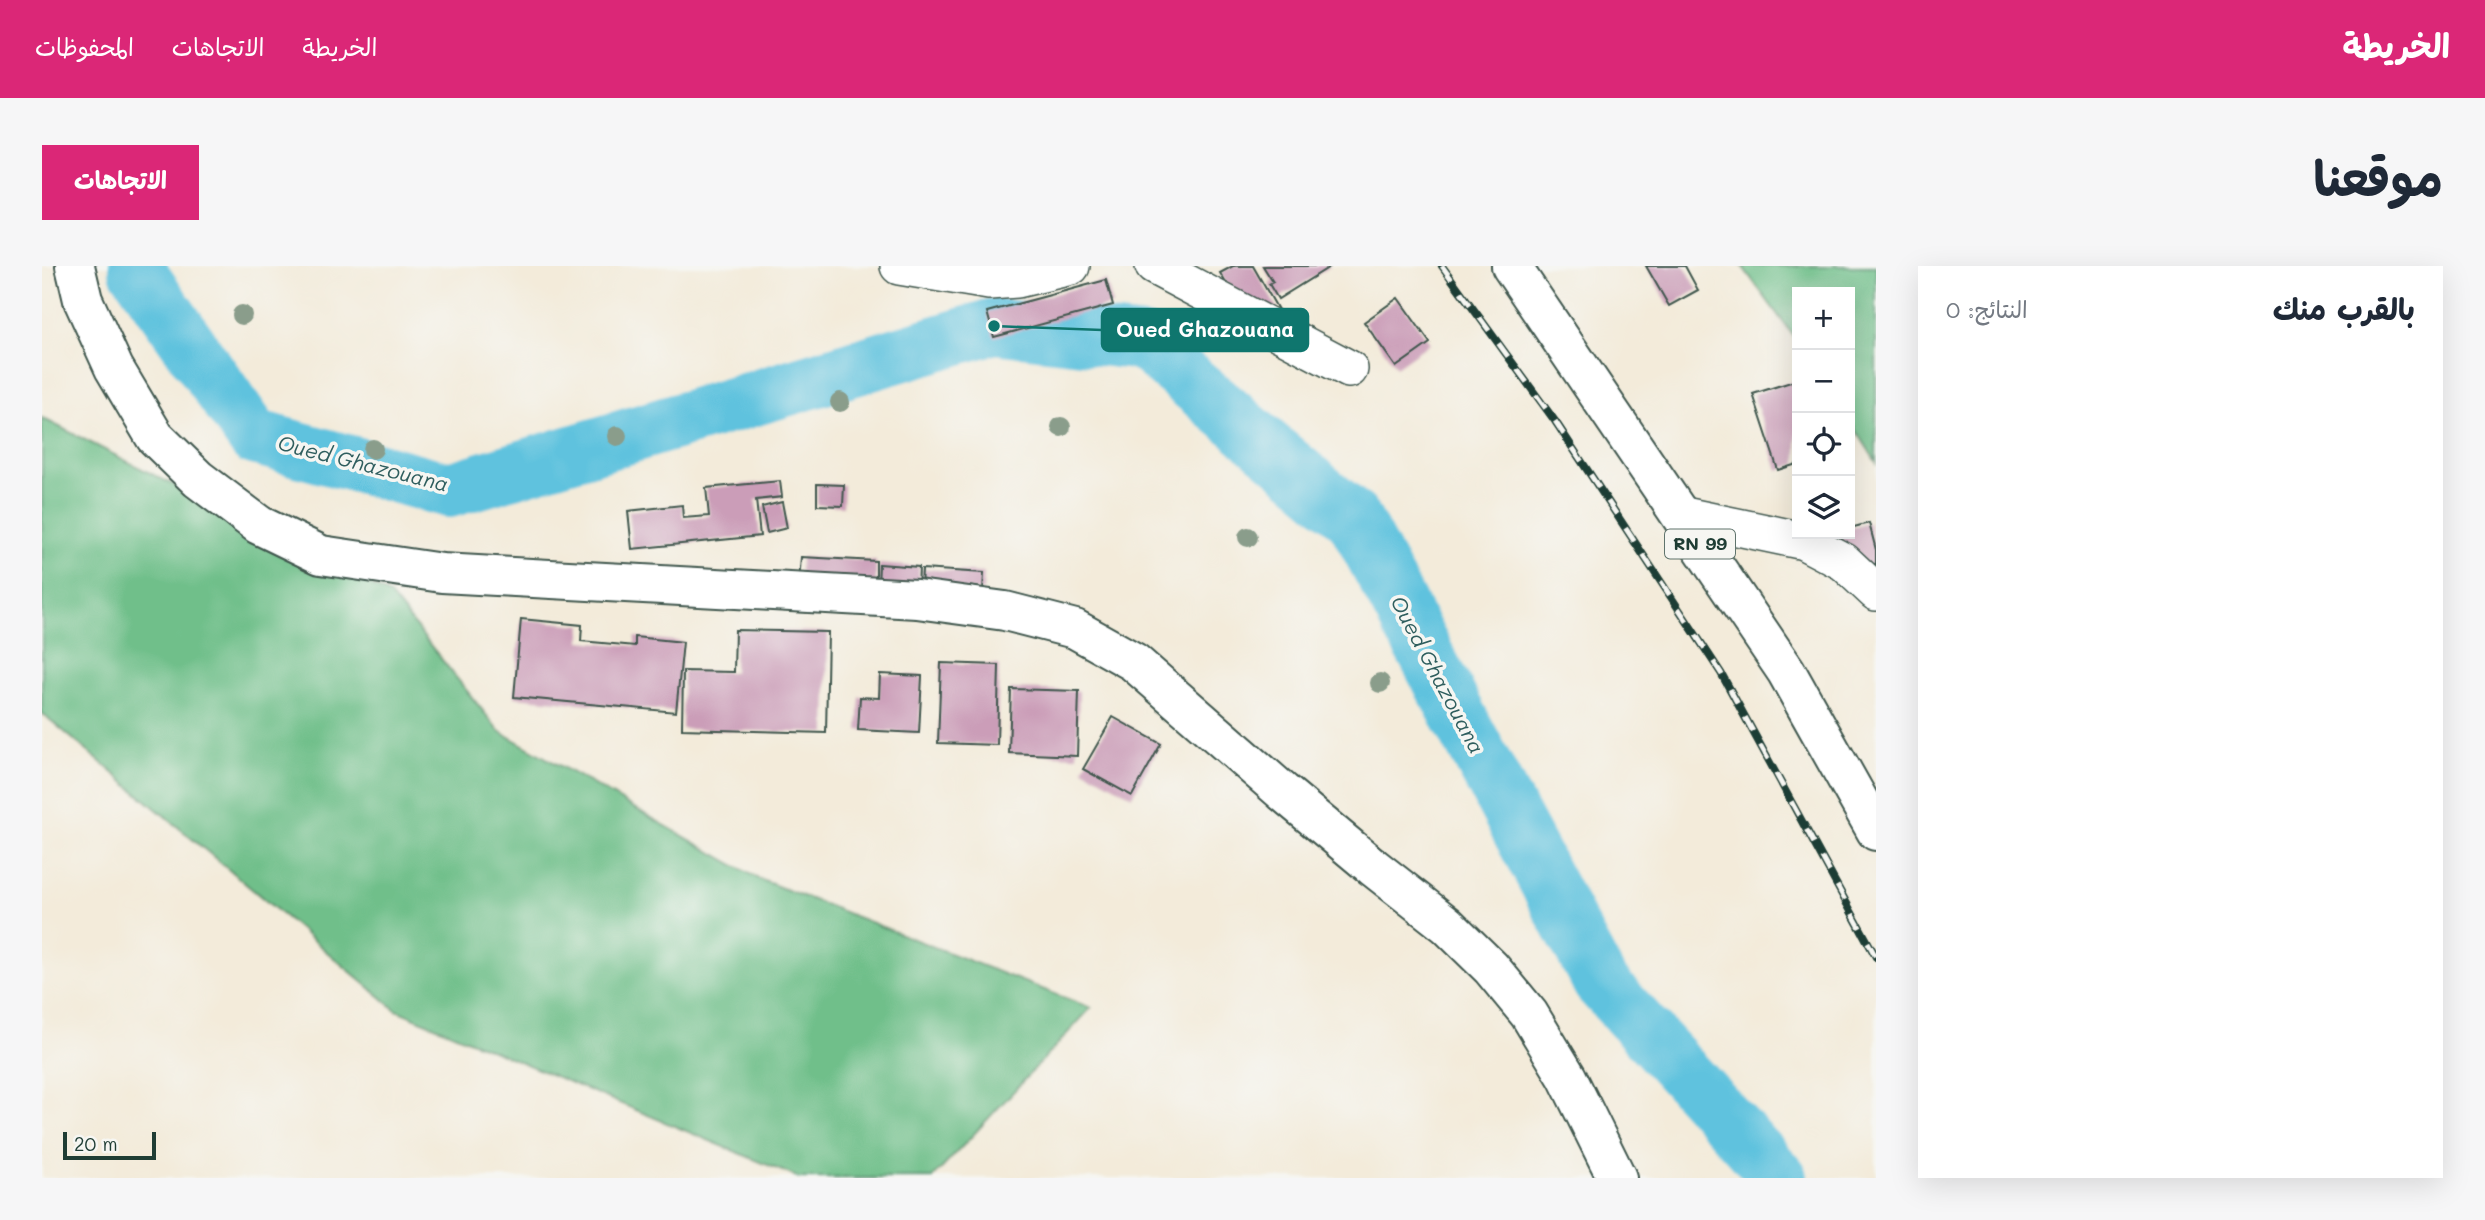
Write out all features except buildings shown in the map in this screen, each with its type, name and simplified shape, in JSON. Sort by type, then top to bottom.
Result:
[{"type":"main road","points":[[75,266],[83,300],[114,369],[155,437],[198,479],[259,525],[321,555],[442,572],[930,601],[1005,611],[1075,629],[1134,662],[1283,792],[1447,925],[1491,968],[1529,1014],[1567,1077],[1617,1178]]},
{"type":"main road","name":"RN 99","points":[[1511,266],[1786,671],[1876,831]]},
{"type":"street","points":[[899,266],[989,281],[1017,279],[1070,266]]},
{"type":"street","points":[[1154,266],[1349,369]]},
{"type":"street","points":[[1680,515],[1804,541],[1844,562],[1876,592]]},
{"type":"green space","points":[[1742,266],[1876,266],[1876,462],[1855,428],[1855,287],[1792,287],[1792,334]]},
{"type":"green space","points":[[42,418],[390,595],[499,731],[759,879],[1091,1008],[933,1178],[799,1178],[396,1010],[42,713]]},
{"type":"waterway","name":"Oued Ghazouana","points":[[137,266],[137,270],[254,437],[449,490],[994,326],[1144,343],[1354,519],[1600,982],[1780,1178]]},
{"type":"railway","points":[[1442,266],[1555,421],[1721,673],[1876,957]]},
{"type":"place","name":"Oued Ghazouana","points":[[994,326]]}]
